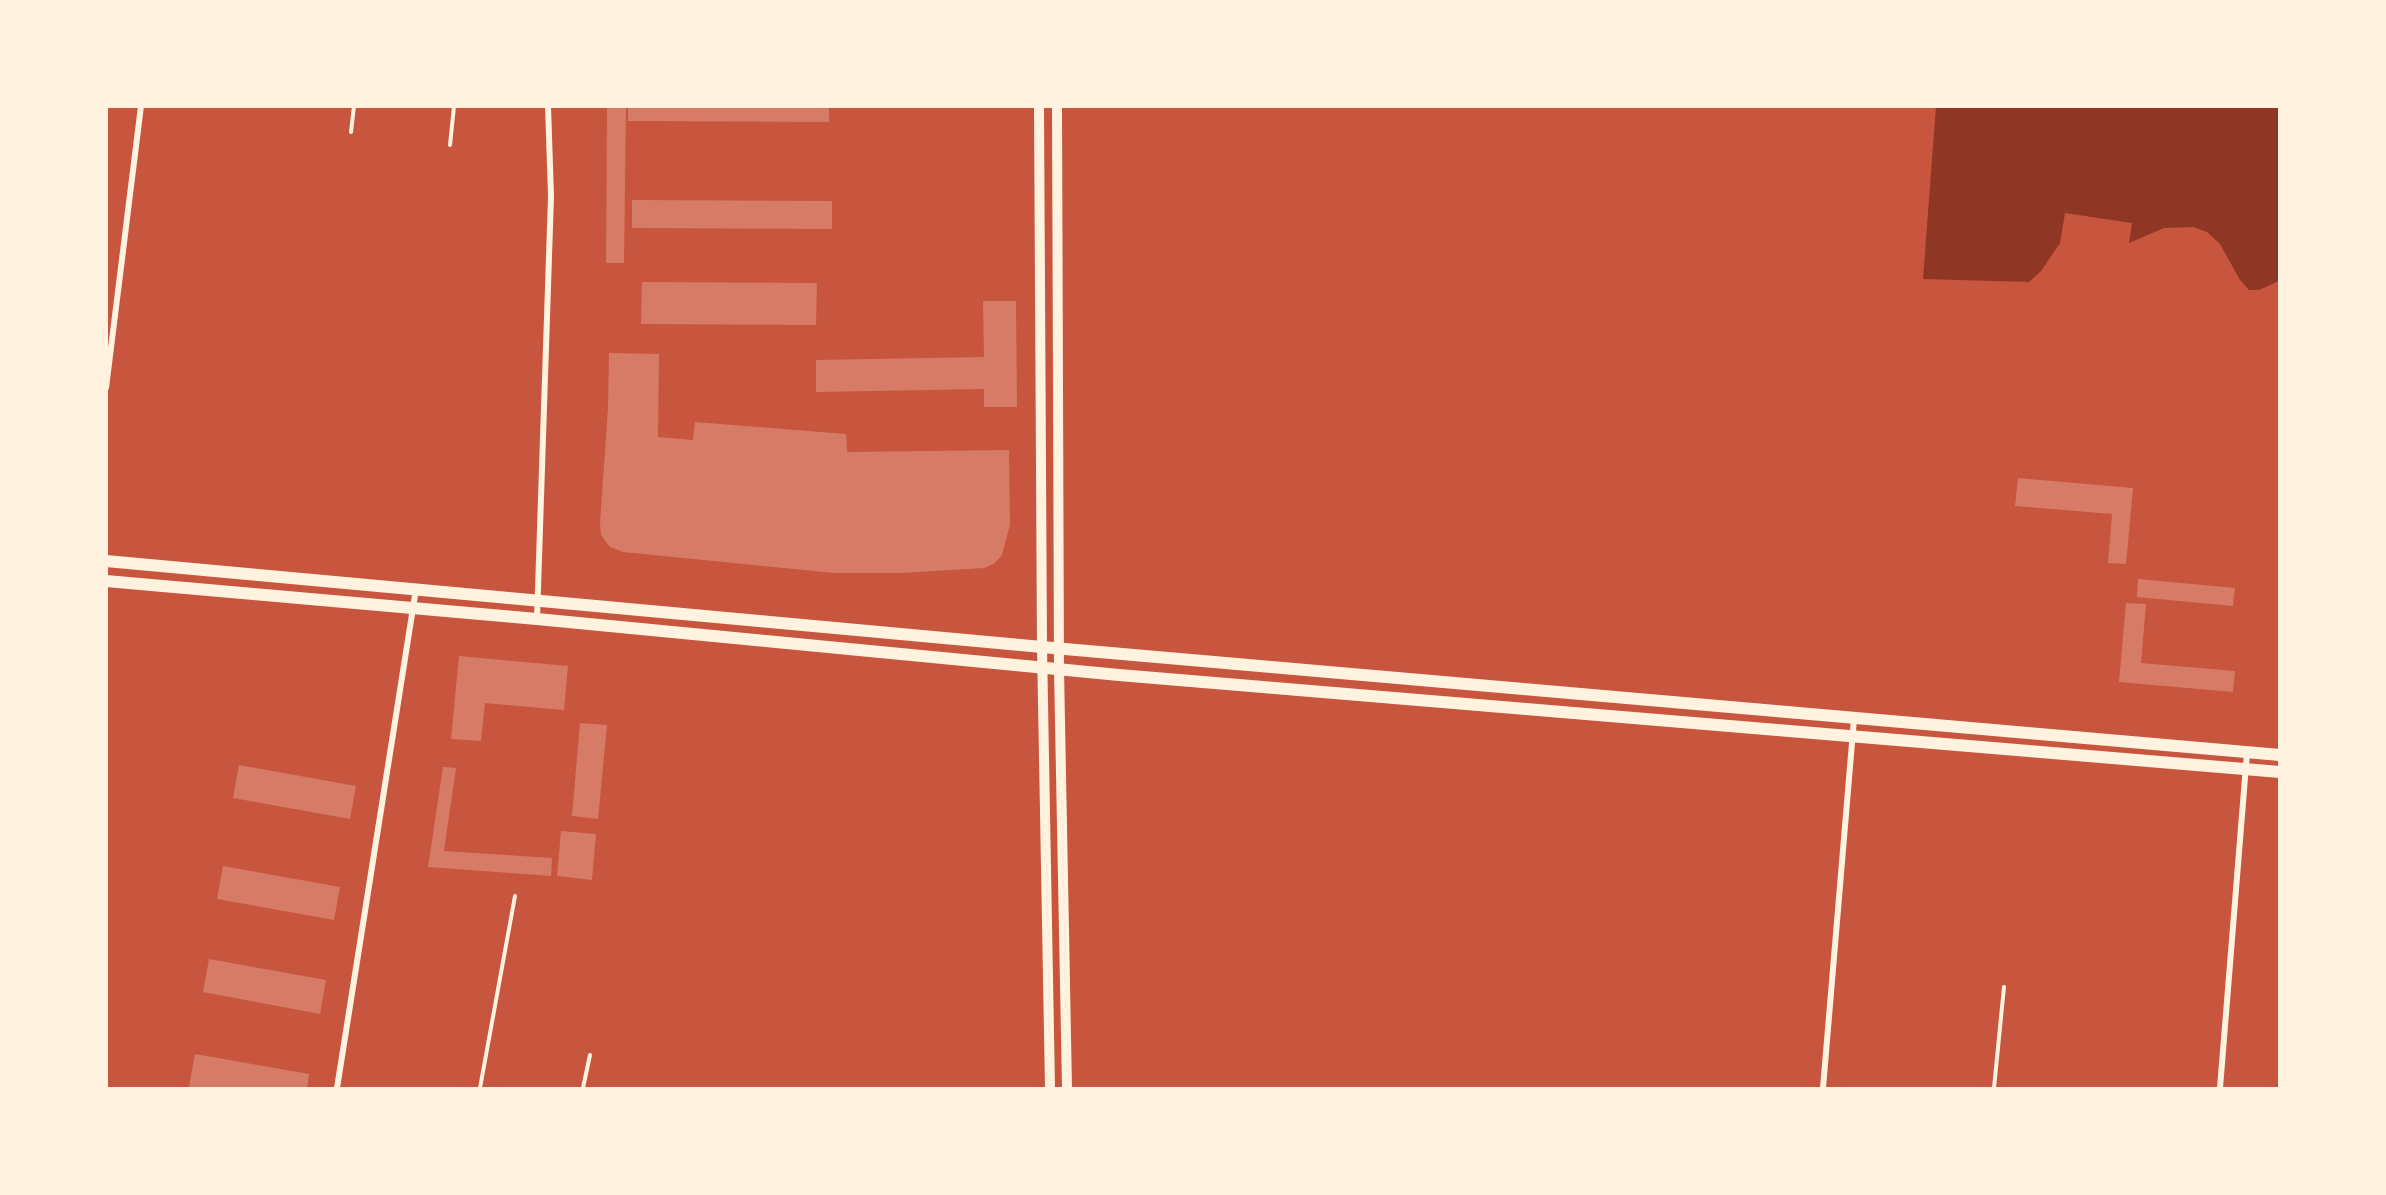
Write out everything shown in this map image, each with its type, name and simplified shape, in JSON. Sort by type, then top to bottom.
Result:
[{"type":"main road","points":[[106,561],[1042,647],[2280,755]]},
{"type":"main road","points":[[106,581],[1059,669],[2280,772]]},
{"type":"street","points":[[106,388],[141,106]]},
{"type":"street","points":[[537,619],[551,196],[548,106]]},
{"type":"street","points":[[1039,106],[1042,667],[1050,1089]]},
{"type":"street","points":[[1057,106],[1059,669],[1066,1089]]},
{"type":"street","points":[[337,1089],[416,590]]},
{"type":"street","points":[[1823,1089],[1854,719]]},
{"type":"street","points":[[2220,1088],[2247,753]]},
{"type":"lane","points":[[351,132],[354,106]]},
{"type":"lane","points":[[450,145],[454,106]]},
{"type":"lane","points":[[480,1089],[515,896]]},
{"type":"lane","points":[[1994,1089],[2004,987]]},
{"type":"lane","points":[[584,1089],[590,1055]]},
{"type":"shaded area","points":[[1936,107],[2279,107],[2279,281],[2259,290],[2249,290],[2240,280],[2220,244],[2207,232],[2193,227],[2164,228],[2129,243],[2132,223],[2065,213],[2060,243],[2041,271],[2029,282],[1923,279]]},
{"type":"building","points":[[607,106],[626,106],[624,263],[606,263]]},
{"type":"building","points":[[628,106],[829,106],[829,122],[628,121]]},
{"type":"building","points":[[632,200],[832,201],[832,229],[632,228]]},
{"type":"building","points":[[642,282],[817,283],[816,325],[641,324]]},
{"type":"building","points":[[983,301],[1016,301],[1017,407],[984,407],[984,389],[816,392],[816,360],[984,357]]},
{"type":"building","points":[[609,353],[659,354],[658,437],[693,440],[695,422],[846,434],[847,452],[1009,450],[1010,525],[1002,555],[994,564],[984,568],[901,573],[834,573],[623,552],[610,547],[601,535],[600,523],[608,408]]},
{"type":"building","points":[[2018,478],[2133,488],[2126,564],[2108,563],[2112,514],[2015,506]]},
{"type":"building","points":[[2138,579],[2235,588],[2233,606],[2137,597]]},
{"type":"building","points":[[2126,603],[2146,604],[2141,663],[2235,671],[2233,692],[2119,682]]},
{"type":"building","points":[[459,656],[568,666],[564,710],[485,703],[481,741],[451,739]]},
{"type":"building","points":[[580,723],[607,725],[598,819],[572,816]]},
{"type":"building","points":[[239,765],[356,786],[350,819],[233,798]]},
{"type":"building","points":[[443,767],[456,768],[444,851],[552,858],[551,876],[428,867]]},
{"type":"building","points":[[561,831],[596,834],[592,880],[557,876]]},
{"type":"building","points":[[223,866],[340,887],[334,920],[217,899]]},
{"type":"building","points":[[209,959],[326,980],[320,1014],[203,992]]},
{"type":"building","points":[[195,1054],[309,1074],[307,1088],[189,1087]]}]
